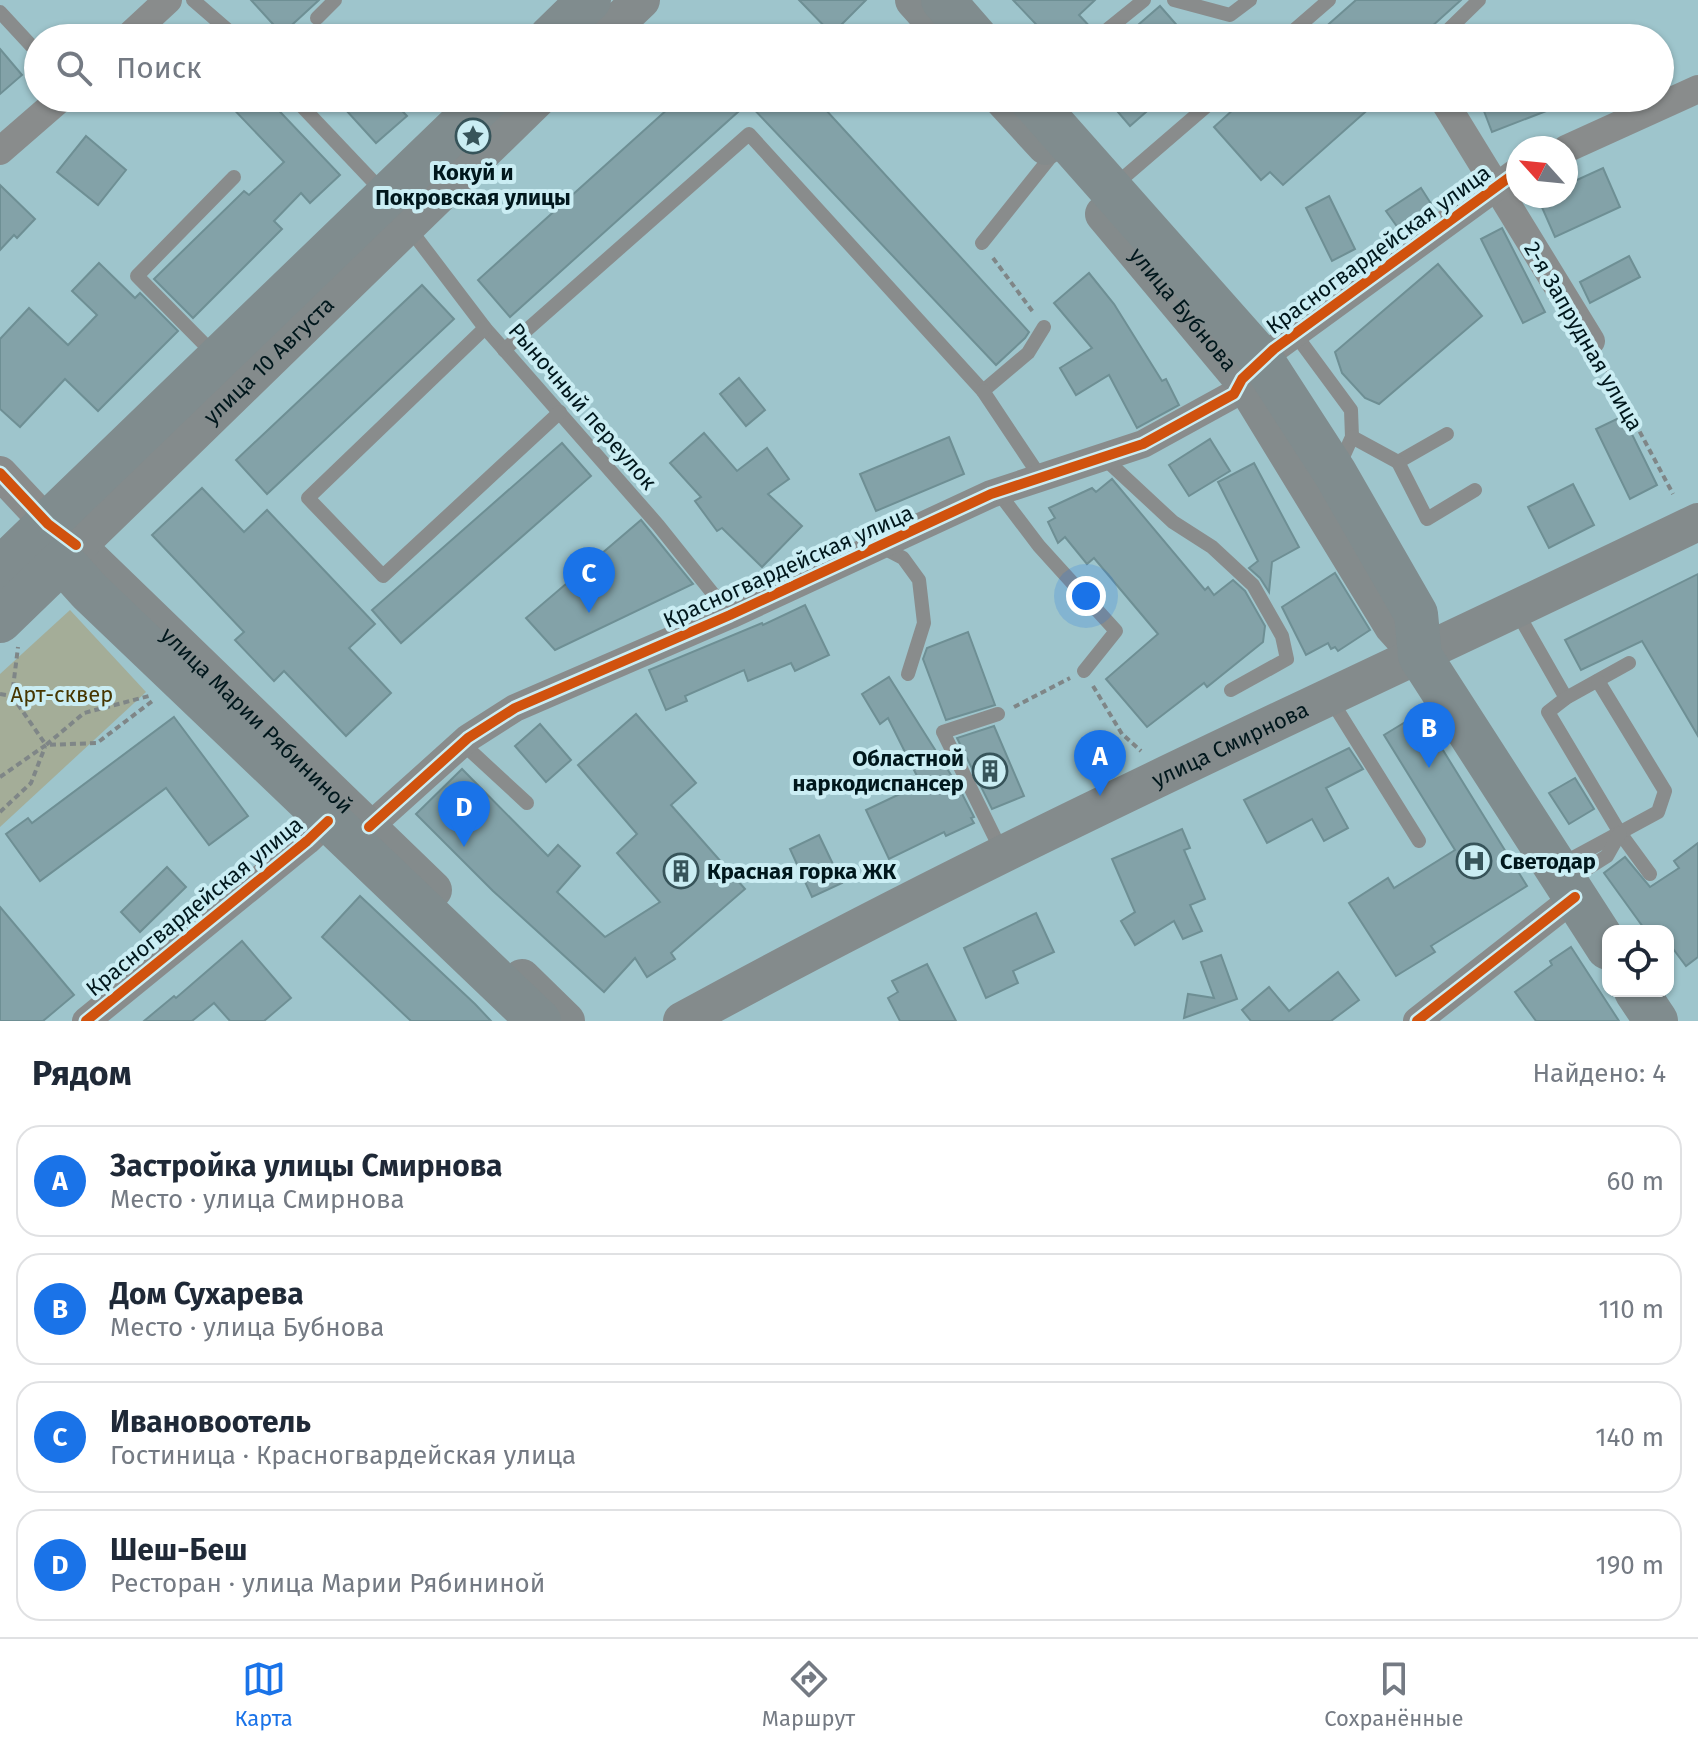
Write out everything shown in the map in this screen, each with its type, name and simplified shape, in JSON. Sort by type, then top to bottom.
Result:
[{"type":"highway","points":[[564,24],[589,0]]},
{"type":"highway","points":[[943,0],[964,24]]},
{"type":"highway","name":"улица 10 Августа","points":[[10,631],[62,544],[219,359],[397,210],[477,112]]},
{"type":"highway","name":"улица Бубнова","points":[[1043,112],[1266,358],[1343,455],[1416,614],[1420,656],[1602,939]]},
{"type":"highway","name":"улица 10 Августа","points":[[0,569],[62,544]]},
{"type":"highway","name":"улица Марии Рябининой","points":[[62,544],[89,591],[348,824],[539,1021]]},
{"type":"highway","points":[[1640,997],[1656,1021]]},
{"type":"main road","points":[[616,24],[641,0]]},
{"type":"main road","points":[[914,0],[935,24]]},
{"type":"main road","name":"улица 10 Августа","points":[[62,544],[397,210],[520,112]]},
{"type":"main road","name":"улица Бубнова","points":[[1015,112],[1053,154],[1266,358],[1393,626],[1420,656]]},
{"type":"main road","name":"улица Смирнова","points":[[682,1021],[826,942],[1003,854],[1328,696],[1420,656],[1698,522]]},
{"type":"main road","name":"улица Марии Рябининой","points":[[348,824],[566,1021]]},
{"type":"street","points":[[142,24],[168,0]]},
{"type":"street","points":[[1674,100],[1698,89]]},
{"type":"street","points":[[0,151],[45,112]]},
{"type":"street","name":"2-я Запрудная улица","points":[[1453,112],[1506,178]]},
{"type":"street","points":[[1578,144],[1647,112]]},
{"type":"street","name":"Красногвардейская улица","points":[[86,1021],[307,841],[348,824],[515,708],[730,615],[998,492],[1143,444],[1234,394],[1266,358],[1506,180]]},
{"type":"street","name":"2-я Запрудная улица","points":[[1522,208],[1591,341]]},
{"type":"street","name":"улица Марии Рябининой","points":[[0,473],[62,544]]},
{"type":"street","points":[[1417,1021],[1565,882]]},
{"type":"lane","points":[[193,0],[221,24]]},
{"type":"lane","points":[[317,18],[335,0]]},
{"type":"lane","points":[[1114,24],[1144,0]]},
{"type":"lane","points":[[1174,0],[1230,15],[1250,0]]},
{"type":"lane","points":[[1301,24],[1329,0]]},
{"type":"lane","points":[[1454,24],[1479,0]]},
{"type":"lane","points":[[0,12],[24,38]]},
{"type":"lane","name":"Рыночный переулок","points":[[307,112],[397,210],[485,328],[658,525],[730,615]]},
{"type":"lane","points":[[1111,187],[1199,112]]},
{"type":"lane","points":[[504,350],[749,134],[983,391],[1041,478]]},
{"type":"lane","points":[[982,243],[1053,154]]},
{"type":"lane","points":[[219,359],[137,276],[234,177]]},
{"type":"lane","points":[[983,391],[1028,353],[1044,327]]},
{"type":"lane","points":[[485,328],[308,498],[383,576],[560,412]]},
{"type":"lane","points":[[1343,455],[1398,462],[1447,434]]},
{"type":"lane","points":[[1103,457],[1173,522],[1212,547],[1253,585],[1282,636],[1287,659],[1231,690]]},
{"type":"lane","points":[[1398,462],[1427,519],[1475,490]]},
{"type":"lane","points":[[998,492],[1039,546],[1116,631],[1084,671]]},
{"type":"lane","points":[[880,546],[903,558],[919,580],[924,623],[908,674]]},
{"type":"lane","points":[[1516,610],[1566,698]]},
{"type":"lane","points":[[1629,663],[1566,698],[1548,712],[1620,833],[1650,874]]},
{"type":"lane","points":[[1565,882],[1607,856],[1620,833],[1658,812],[1665,791],[1598,681]]},
{"type":"lane","points":[[1328,696],[1419,841]]},
{"type":"lane","points":[[998,714],[943,732],[1003,854]]},
{"type":"lane","points":[[462,743],[527,803]]},
{"type":"path","points":[[982,243],[1044,327]]},
{"type":"path","points":[[10,631],[12,696],[46,745]]},
{"type":"path","points":[[998,714],[1084,671],[1122,734],[1141,751]]},
{"type":"path","points":[[0,694],[12,696]]},
{"type":"path","points":[[0,777],[46,745],[84,713],[155,696],[97,743],[46,745]]},
{"type":"path","points":[[0,812],[31,783],[46,745]]},
{"type":"green space","name":"Арт-сквер","points":[[70,610],[146,692],[0,827],[0,674]]},
{"type":"building","points":[[251,0],[319,0],[293,24],[273,24]]},
{"type":"building","points":[[799,0],[866,0],[842,24],[822,24]]},
{"type":"building","points":[[1013,0],[1095,0],[1079,15],[1087,24],[1036,24]]},
{"type":"building","points":[[1356,0],[1461,0],[1434,24],[1329,24]]},
{"type":"building","points":[[1160,6],[1176,24],[1139,24]]},
{"type":"building","points":[[0,49],[22,75],[0,94]]},
{"type":"building","points":[[236,112],[280,112],[340,175],[310,203],[301,193],[274,221],[282,229],[193,318],[154,279],[244,191],[249,195],[284,162]]},
{"type":"building","points":[[348,112],[403,112],[407,116],[376,143]]},
{"type":"building","points":[[664,112],[738,112],[510,317],[478,280]]},
{"type":"building","points":[[757,112],[828,112],[1029,332],[996,365]]},
{"type":"building","points":[[1118,112],[1146,112],[1130,126]]},
{"type":"building","points":[[1231,112],[1365,112],[1283,185],[1270,172],[1261,180],[1214,127]]},
{"type":"building","points":[[1484,112],[1544,112],[1492,132]]},
{"type":"building","points":[[86,136],[126,170],[98,205],[57,172]]},
{"type":"building","points":[[1603,168],[1620,207],[1555,237],[1542,208],[1578,208],[1578,179]]},
{"type":"building","points":[[0,185],[35,219],[0,250]]},
{"type":"building","points":[[1421,188],[1435,210],[1414,226],[1410,220],[1398,228],[1386,211]]},
{"type":"building","points":[[1329,196],[1355,249],[1332,261],[1306,208]]},
{"type":"building","points":[[1502,228],[1545,312],[1523,323],[1481,239]]},
{"type":"building","points":[[1629,256],[1640,277],[1590,303],[1580,282]]},
{"type":"building","points":[[99,263],[135,298],[140,293],[178,331],[98,411],[65,379],[20,427],[0,409],[0,339],[29,308],[68,345],[97,315],[72,291]]},
{"type":"building","points":[[1438,264],[1482,316],[1379,404],[1365,398],[1342,373],[1335,352]]},
{"type":"building","points":[[1089,273],[1114,304],[1162,381],[1166,379],[1179,405],[1137,428],[1109,375],[1076,395],[1060,368],[1092,348],[1054,303]]},
{"type":"building","points":[[422,285],[454,319],[267,494],[236,460]]},
{"type":"building","points":[[739,378],[765,410],[746,426],[720,394]]},
{"type":"building","points":[[1623,416],[1657,485],[1630,499],[1596,429]]},
{"type":"building","points":[[704,433],[737,471],[767,448],[789,479],[768,494],[802,526],[762,567],[722,528],[717,531],[695,501],[701,497],[670,463]]},
{"type":"building","points":[[949,437],[964,474],[876,511],[860,474]]},
{"type":"building","points":[[1210,439],[1230,471],[1189,496],[1169,465]]},
{"type":"building","points":[[562,443],[591,476],[401,643],[372,610]]},
{"type":"building","points":[[1254,463],[1299,547],[1272,562],[1269,592],[1249,568],[1258,561],[1218,482]]},
{"type":"building","points":[[1112,479],[1205,590],[1208,587],[1214,595],[1233,580],[1245,591],[1265,626],[1263,642],[1207,687],[1204,683],[1147,727],[1106,679],[1158,634],[1094,558],[1087,564],[1065,537],[1058,543],[1048,522],[1055,518],[1049,508],[1092,488],[1096,492]]},
{"type":"building","points":[[1573,484],[1594,525],[1549,548],[1528,507]]},
{"type":"building","points":[[202,488],[244,532],[267,510],[375,624],[349,648],[391,693],[346,736],[284,671],[274,681],[235,640],[244,632],[152,535]]},
{"type":"building","points":[[641,520],[693,584],[555,650],[526,618]]},
{"type":"building","points":[[1335,573],[1370,630],[1338,651],[1335,647],[1331,649],[1328,643],[1306,655],[1282,607]]},
{"type":"building","points":[[1698,574],[1698,736],[1642,641],[1581,670],[1565,640]]},
{"type":"building","points":[[805,605],[829,655],[795,671],[791,663],[748,681],[744,670],[685,696],[687,701],[666,710],[649,670]]},
{"type":"building","points":[[968,632],[995,705],[946,720],[923,659],[927,648]]},
{"type":"building","points":[[889,677],[958,786],[974,823],[946,836],[944,832],[889,859],[866,810],[921,784],[888,718],[880,724],[862,694]]},
{"type":"building","points":[[1420,713],[1527,886],[1431,946],[1435,952],[1396,976],[1349,903],[1388,878],[1394,888],[1455,850],[1384,735]]},
{"type":"building","points":[[636,714],[696,783],[671,805],[745,889],[671,953],[675,959],[647,977],[635,958],[604,992],[493,891],[416,814],[462,769],[548,856],[558,845],[580,866],[557,892],[605,937],[660,902],[617,853],[637,834],[578,765]]},
{"type":"building","points":[[174,717],[248,816],[209,845],[166,788],[40,881],[6,834],[28,818],[32,823]]},
{"type":"building","points":[[540,724],[571,760],[546,782],[515,746]]},
{"type":"building","name":"Областной наркодиспансер","points":[[994,726],[1024,796],[992,809],[957,738]]},
{"type":"building","points":[[1349,748],[1363,769],[1326,788],[1348,828],[1324,841],[1312,819],[1267,843],[1244,800]]},
{"type":"building","points":[[1575,778],[1594,809],[1569,824],[1549,793]]},
{"type":"building","points":[[1182,829],[1190,848],[1184,850],[1205,899],[1190,905],[1202,931],[1183,939],[1174,921],[1135,945],[1121,921],[1135,912],[1112,859]]},
{"type":"building","points":[[819,835],[842,883],[812,897],[790,849]]},
{"type":"building","points":[[1698,843],[1698,957],[1686,966],[1674,950],[1674,925],[1642,925],[1604,873],[1625,857],[1650,887],[1679,868],[1674,861]]},
{"type":"building","points":[[167,867],[186,887],[140,932],[121,912]]},
{"type":"building","points":[[360,896],[491,1021],[411,1021],[322,937]]},
{"type":"building","points":[[0,907],[74,995],[43,1021],[0,1021]]},
{"type":"building","points":[[1036,913],[1054,952],[1013,971],[1018,983],[986,998],[964,948]]},
{"type":"building","points":[[242,941],[291,998],[264,1021],[230,1021],[214,1003],[192,1021],[144,1021],[174,996],[176,998]]},
{"type":"building","points":[[1571,947],[1619,1021],[1536,1021],[1515,992],[1552,965],[1550,961]]},
{"type":"building","points":[[1221,955],[1237,999],[1184,1018],[1188,994],[1214,998],[1201,962]]},
{"type":"building","points":[[927,964],[956,1021],[900,1021],[888,998],[898,992],[892,981]]},
{"type":"building","points":[[1338,972],[1359,1000],[1331,1021],[1251,1021],[1242,1010],[1269,987],[1289,1011]]},
{"type":"cycle path","points":[[369,827],[468,738],[515,708],[730,615],[991,494],[1143,444],[1234,394],[1242,379],[1274,349],[1506,180]]},
{"type":"cycle path","points":[[0,473],[48,524],[76,545]]},
{"type":"cycle path","points":[[86,1021],[328,821]]},
{"type":"cycle path","points":[[1417,1021],[1575,897]]},
{"type":"place","name":"Кокуй и Покровская улицы","points":[[473,136]]},
{"type":"place","name":"Ивановоотель","points":[[589,613]]},
{"type":"place","name":"Дом Сухарева","points":[[1429,768]]},
{"type":"place","name":"Областной наркодиспансер","points":[[990,771]]},
{"type":"place","name":"Застройка улицы Смирнова","points":[[1100,796]]},
{"type":"place","name":"Шеш-Беш","points":[[464,847]]},
{"type":"place","name":"Светодар","points":[[1474,861]]},
{"type":"place","name":"Красная горка ЖК","points":[[681,871]]}]
